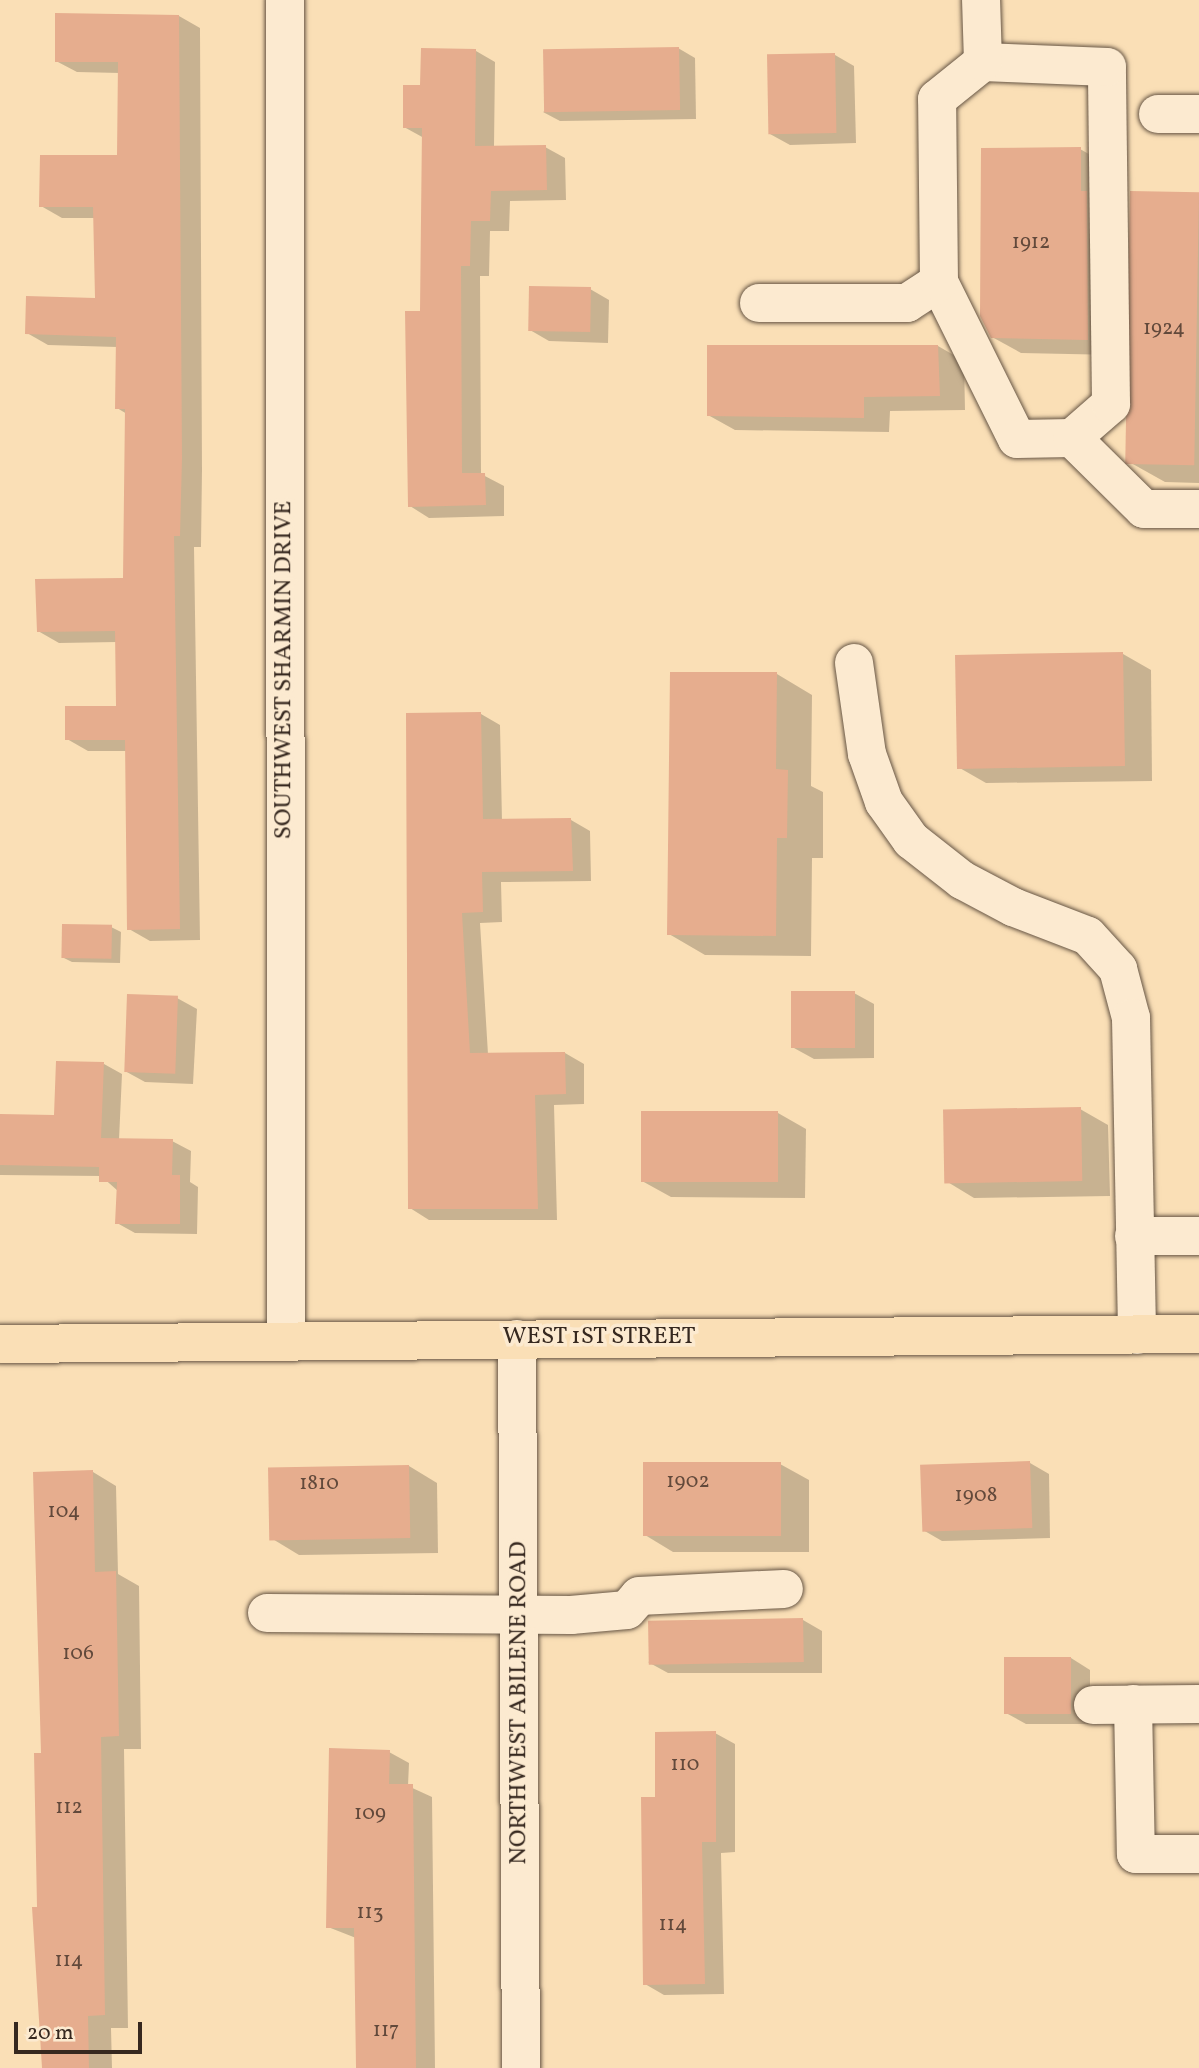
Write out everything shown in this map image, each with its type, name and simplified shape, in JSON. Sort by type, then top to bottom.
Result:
[{"type":"main road","name":"WEST 1ST STREET","points":[[0,1344],[1199,1334]]},
{"type":"street","name":"SOUTHWEST SHARMIN DRIVE","points":[[285,0],[286,1341]]},
{"type":"street","points":[[981,0],[983,62]]},
{"type":"street","points":[[983,62],[1107,66],[1111,404],[1072,438],[1017,439],[939,282],[937,99],[983,62]]},
{"type":"street","points":[[1158,114],[1199,114]]},
{"type":"street","points":[[759,303],[906,303],[939,282]]},
{"type":"street","points":[[1072,438],[1144,509],[1199,509]]},
{"type":"street","points":[[854,663],[867,754],[884,802],[911,840],[962,880],[1013,907],[1088,936],[1118,969],[1131,1018],[1137,1335]]},
{"type":"street","points":[[1134,1236],[1199,1236]]},
{"type":"street","name":"NORTHWEST ABILENE ROAD","points":[[517,1339],[521,2068]]},
{"type":"street","points":[[267,1613],[520,1616],[627,1611],[639,1596],[784,1589]]},
{"type":"street","points":[[1133,1704],[1136,1854],[1199,1854]]},
{"type":"street","points":[[1093,1705],[1199,1704]]},
{"type":"building","points":[[55,13],[179,15],[182,458],[180,536],[174,536],[180,929],[127,930],[125,740],[65,740],[65,706],[116,706],[115,631],[37,632],[35,579],[123,578],[125,409],[115,409],[116,337],[25,334],[26,296],[95,298],[93,207],[39,207],[40,155],[117,155],[118,62],[55,62]]},
{"type":"building","points":[[679,47],[680,110],[544,112],[543,49]]},
{"type":"building","points":[[421,48],[476,49],[475,146],[546,145],[547,190],[491,191],[490,221],[471,221],[470,266],[461,266],[462,473],[485,473],[486,505],[408,507],[405,311],[420,311],[422,128],[403,128],[403,85],[420,85]]},
{"type":"building","points":[[835,53],[836,133],[768,134],[767,54]]},
{"type":"building","points":[[1081,147],[1081,191],[1087,191],[1088,340],[991,338],[980,316],[981,148]]},
{"type":"building","points":[[1130,191],[1199,192],[1194,465],[1125,464]]},
{"type":"building","points":[[529,286],[591,287],[590,332],[528,331]]},
{"type":"building","points":[[707,345],[938,345],[940,396],[864,397],[864,418],[707,416]]},
{"type":"building","points":[[1123,652],[1125,766],[957,769],[955,655]]},
{"type":"building","points":[[670,672],[777,672],[776,769],[788,770],[787,838],[777,838],[776,936],[667,935]]},
{"type":"building","points":[[481,712],[483,819],[571,818],[573,871],[482,872],[483,912],[462,913],[470,1053],[565,1052],[566,1094],[535,1095],[538,1209],[408,1209],[406,713]]},
{"type":"building","points":[[62,924],[112,925],[111,959],[61,958]]},
{"type":"building","points":[[791,991],[855,991],[855,1048],[791,1048]]},
{"type":"building","points":[[127,994],[178,996],[175,1074],[124,1072]]},
{"type":"building","points":[[56,1061],[104,1062],[101,1138],[173,1139],[172,1175],[180,1175],[180,1224],[115,1224],[117,1182],[99,1182],[99,1167],[0,1165],[0,1114],[54,1115]]},
{"type":"building","points":[[1081,1107],[1082,1181],[944,1183],[943,1109]]},
{"type":"building","points":[[641,1111],[778,1111],[778,1182],[641,1182]]},
{"type":"building","points":[[1030,1461],[1032,1528],[922,1532],[920,1465]]},
{"type":"building","points":[[643,1462],[781,1462],[781,1536],[643,1536]]},
{"type":"building","points":[[409,1465],[410,1538],[269,1540],[268,1467]]},
{"type":"building","points":[[93,1470],[95,1572],[116,1571],[119,1736],[101,1737],[105,2015],[88,2016],[89,2068],[42,2068],[32,1907],[37,1907],[34,1753],[41,1753],[33,1472]]},
{"type":"building","points":[[803,1618],[804,1662],[649,1665],[648,1621]]},
{"type":"building","points":[[1004,1657],[1071,1657],[1071,1714],[1004,1714]]},
{"type":"building","points":[[716,1731],[716,1842],[702,1842],[705,1984],[643,1985],[641,1797],[655,1797],[655,1732]]},
{"type":"building","points":[[329,1748],[390,1750],[389,1784],[413,1784],[416,2068],[356,2068],[354,1928],[326,1928]]}]
